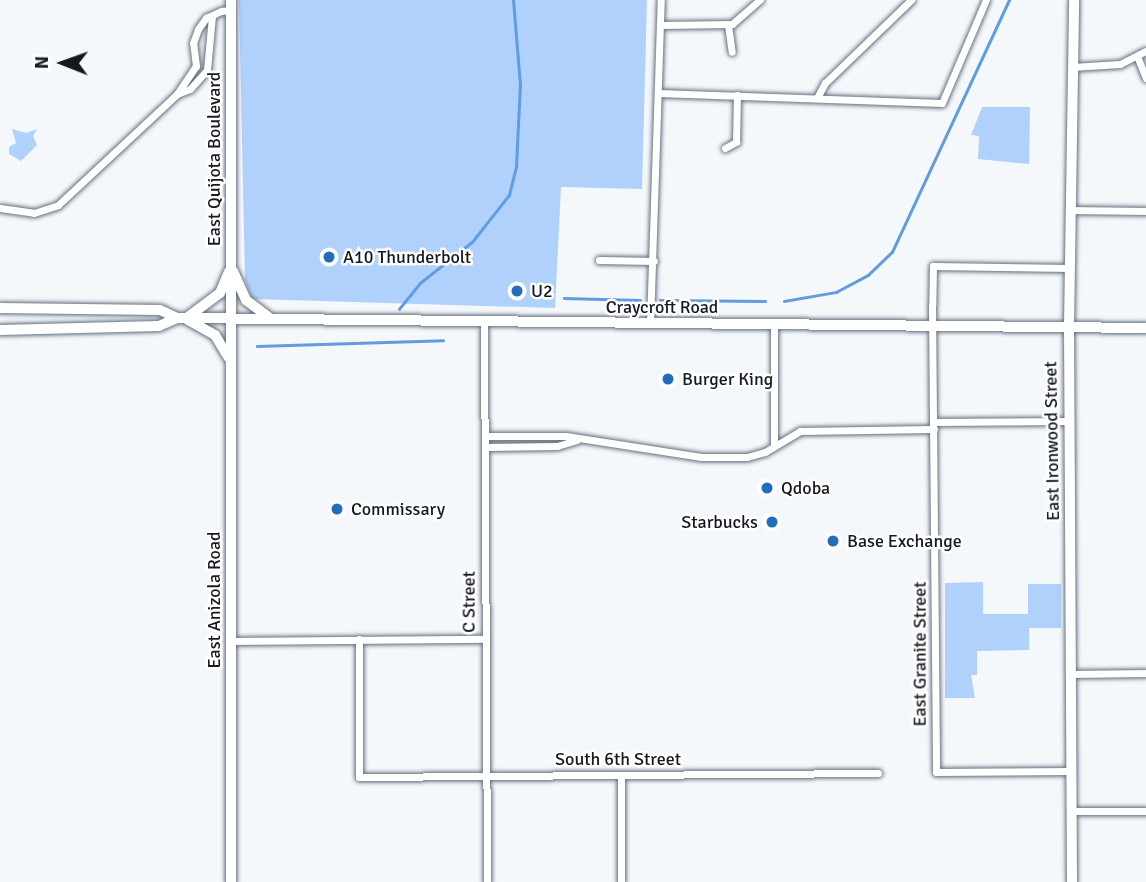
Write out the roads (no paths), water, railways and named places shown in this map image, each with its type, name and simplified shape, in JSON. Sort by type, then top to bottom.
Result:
[{"type":"street","points":[[650,324],[661,0]]},
{"type":"street","points":[[660,25],[728,25],[760,0]]},
{"type":"street","points":[[818,96],[825,83],[911,0]]},
{"type":"street","points":[[658,93],[818,96],[942,103],[986,0]]},
{"type":"street","name":"East Ironwood Street","points":[[1072,882],[1069,327],[1073,0]]},
{"type":"street","points":[[0,208],[34,213],[58,205],[177,94],[196,66],[193,43],[198,29],[212,16],[231,5]]},
{"type":"street","name":"East Quijota Boulevard","points":[[231,5],[231,319]]},
{"type":"street","points":[[177,94],[190,89],[206,70],[212,16]]},
{"type":"street","points":[[728,25],[732,52]]},
{"type":"street","points":[[1072,66],[1106,66],[1146,51]]},
{"type":"street","points":[[1137,56],[1146,78]]},
{"type":"street","points":[[725,148],[736,142],[737,95]]},
{"type":"street","points":[[1071,210],[1146,211]]},
{"type":"street","points":[[599,260],[654,261]]},
{"type":"street","points":[[0,330],[159,326],[181,318],[220,293],[231,267]]},
{"type":"street","points":[[231,267],[246,300],[271,319]]},
{"type":"street","name":"East Granite Street","points":[[1070,268],[933,267],[933,326],[936,772],[1071,771]]},
{"type":"street","points":[[0,308],[160,310],[215,335],[231,366]]},
{"type":"street","name":"Craycroft Road","points":[[181,318],[1146,328]]},
{"type":"street","name":"East Anizola Road","points":[[231,319],[231,882]]},
{"type":"street","name":"C Street","points":[[484,323],[486,882]]},
{"type":"street","points":[[774,325],[774,444]]},
{"type":"street","points":[[485,436],[566,436],[578,440],[647,445],[701,457],[753,456],[800,431],[1069,421]]},
{"type":"street","points":[[485,447],[557,446],[578,440]]},
{"type":"street","name":"South 6th Street","points":[[359,639],[359,777],[877,773]]},
{"type":"street","points":[[231,641],[485,639]]},
{"type":"street","points":[[1072,674],[1146,673]]},
{"type":"street","points":[[621,776],[621,882]]},
{"type":"street","points":[[1071,811],[1146,811]]},
{"type":"waterway","points":[[399,309],[420,283],[472,242],[509,195],[516,166],[520,85],[513,0]]},
{"type":"waterway","points":[[784,301],[836,292],[868,275],[892,252],[1009,0]]},
{"type":"waterway","points":[[564,298],[640,300]]},
{"type":"waterway","points":[[660,300],[765,301]]},
{"type":"waterway","points":[[257,346],[443,340]]},
{"type":"place","name":"A10 Thunderbolt","points":[[329,257]]},
{"type":"place","name":"U2","points":[[517,291]]},
{"type":"place","name":"Burger King","points":[[668,379]]},
{"type":"place","name":"Qdoba","points":[[767,488]]},
{"type":"place","name":"Commissary","points":[[337,509]]},
{"type":"place","name":"Starbucks","points":[[772,522]]},
{"type":"place","name":"Base Exchange","points":[[833,541]]}]
